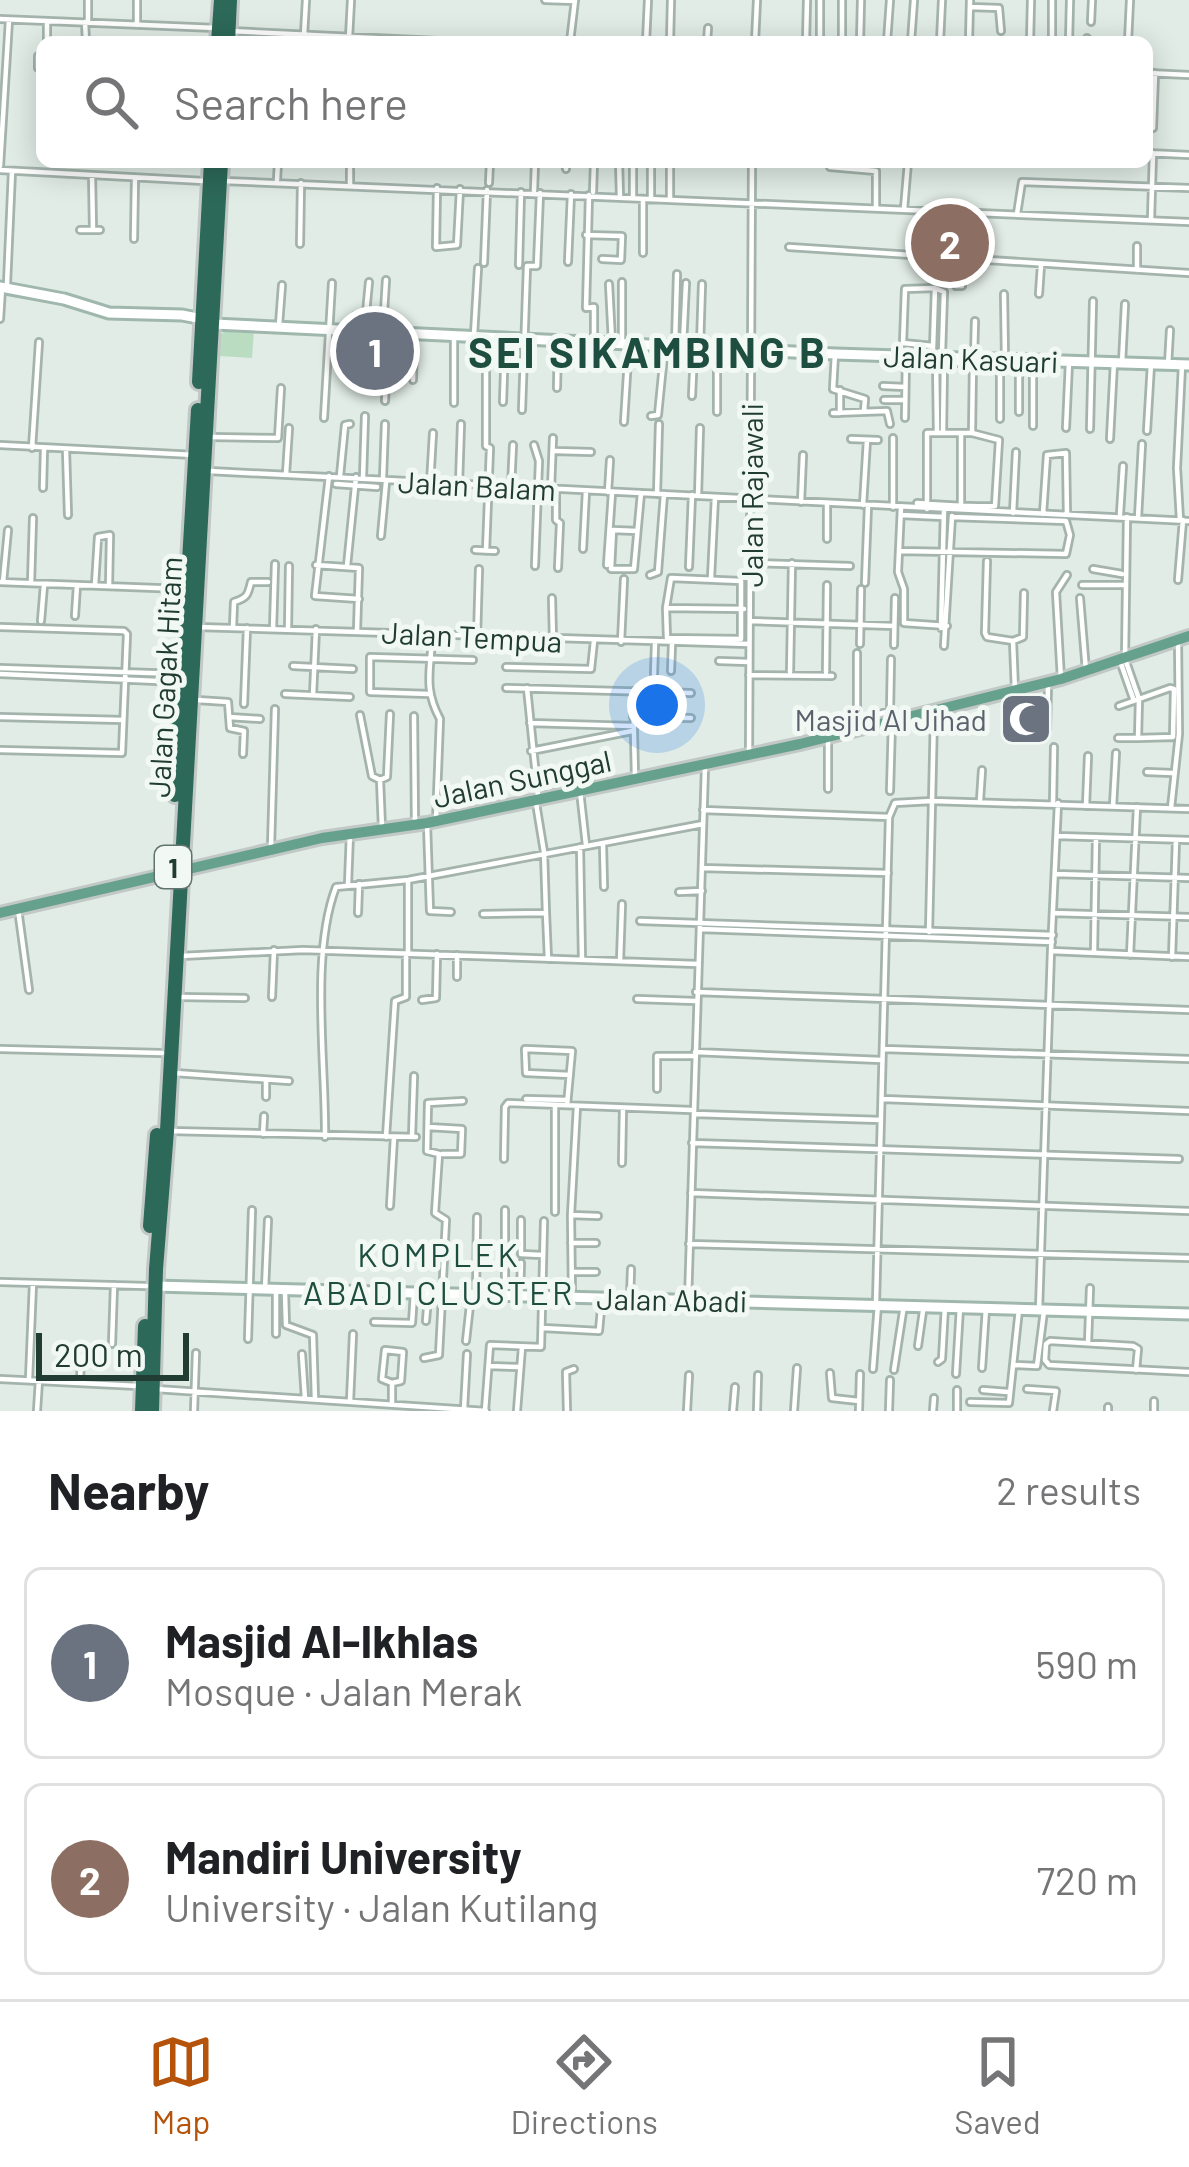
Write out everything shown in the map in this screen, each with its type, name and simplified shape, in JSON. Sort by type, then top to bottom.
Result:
[{"type":"highway","points":[[220,0],[223,36]]},
{"type":"highway","points":[[223,36],[230,0]]},
{"type":"highway","name":"Jalan Gagak Hitam","points":[[212,168],[215,181]]},
{"type":"highway","name":"Jalan Gagak Hitam","points":[[157,1199],[167,1131],[176,956],[176,678],[204,471],[219,168]]},
{"type":"highway","name":"Jalan Gagak Hitam","points":[[152,1411],[148,1388],[162,1053],[191,700],[195,455],[208,322]]},
{"type":"highway","name":"Jalan Gagak Hitam","points":[[142,1411],[148,1388]]},
{"type":"main road","name":"Jalan Sunggal","points":[[0,913],[350,833],[426,823],[828,737],[858,725],[892,722],[1015,691],[1184,638]]},
{"type":"street","points":[[86,36],[88,0]]},
{"type":"street","points":[[136,25],[137,0]]},
{"type":"street","points":[[304,35],[306,0]]},
{"type":"street","points":[[349,36],[351,0]]},
{"type":"street","points":[[545,0],[575,1],[572,36]]},
{"type":"street","points":[[646,36],[648,0]]},
{"type":"street","points":[[670,36],[671,0]]},
{"type":"street","points":[[755,36],[757,0]]},
{"type":"street","points":[[806,36],[807,0]]},
{"type":"street","points":[[820,0],[820,36]]},
{"type":"street","points":[[842,0],[842,36]]},
{"type":"street","points":[[860,36],[861,0]]},
{"type":"street","points":[[887,36],[890,0]]},
{"type":"street","points":[[911,36],[914,0]]},
{"type":"street","points":[[940,36],[942,0]]},
{"type":"street","points":[[1030,36],[1031,0]]},
{"type":"street","points":[[1052,0],[1052,36]]},
{"type":"street","points":[[1069,36],[1070,0]]},
{"type":"street","points":[[1091,22],[1092,0]]},
{"type":"street","points":[[1128,36],[1130,0]]},
{"type":"street","points":[[969,36],[970,3],[993,3],[1002,10],[1001,31]]},
{"type":"street","points":[[0,19],[136,25],[223,36],[319,36]]},
{"type":"street","points":[[9,20],[0,168],[12,171],[488,187],[647,199],[1189,222]]},
{"type":"street","points":[[46,36],[47,21]]},
{"type":"street","points":[[707,36],[708,28]]},
{"type":"street","points":[[1153,73],[1189,74]]},
{"type":"street","points":[[1153,153],[1189,155]]},
{"type":"street","points":[[76,168],[76,174]]},
{"type":"street","points":[[278,168],[278,183]]},
{"type":"street","points":[[484,262],[490,168]]},
{"type":"street","points":[[522,410],[527,266],[537,266],[535,168]]},
{"type":"street","points":[[593,168],[586,235],[586,308],[594,308],[594,340]]},
{"type":"street","points":[[619,168],[620,197]]},
{"type":"street","points":[[633,168],[633,198]]},
{"type":"street","points":[[643,253],[650,168]]},
{"type":"street","points":[[670,168],[670,200]]},
{"type":"street","name":"Jalan Rajawali","points":[[749,755],[746,609],[751,563],[752,168]]},
{"type":"street","points":[[839,168],[877,172],[876,207]]},
{"type":"street","points":[[904,209],[907,168]]},
{"type":"street","points":[[1151,168],[1151,220]]},
{"type":"street","points":[[350,169],[350,184]]},
{"type":"street","points":[[0,319],[12,171]]},
{"type":"street","points":[[80,230],[96,230],[92,175]]},
{"type":"street","points":[[134,238],[135,178]]},
{"type":"street","points":[[1017,214],[1021,182],[1189,188]]},
{"type":"street","points":[[300,244],[301,184]]},
{"type":"street","points":[[436,188],[435,247],[457,245],[460,189]]},
{"type":"street","points":[[519,265],[521,192]]},
{"type":"street","points":[[568,262],[571,194]]},
{"type":"street","points":[[586,235],[622,236],[621,260],[602,259]]},
{"type":"street","points":[[789,247],[1189,273]]},
{"type":"street","points":[[1137,247],[1137,271]]},
{"type":"street","points":[[957,260],[956,285],[962,286]]},
{"type":"street","points":[[1040,293],[1041,265]]},
{"type":"street","points":[[474,335],[478,268]]},
{"type":"street","points":[[677,274],[692,396]]},
{"type":"street","points":[[386,280],[386,400]]},
{"type":"street","points":[[353,330],[355,316],[366,313],[369,281]]},
{"type":"street","points":[[622,282],[624,422]]},
{"type":"street","points":[[324,418],[332,283]]},
{"type":"street","points":[[279,325],[282,284]]},
{"type":"street","points":[[610,284],[621,342]]},
{"type":"street","points":[[683,345],[686,284]]},
{"type":"street","points":[[651,416],[658,415],[702,284]]},
{"type":"street","points":[[935,287],[940,433]]},
{"type":"street","points":[[939,356],[944,292],[935,287],[905,289],[903,343],[939,356],[973,363],[973,433]]},
{"type":"street","name":"Jalan Kasuari","points":[[3,288],[109,313],[171,314],[208,322],[835,354],[1186,365]]},
{"type":"street","points":[[1000,419],[1004,294]]},
{"type":"street","points":[[1090,429],[1093,301]]},
{"type":"street","points":[[1110,440],[1125,304]]},
{"type":"street","points":[[974,358],[975,321]]},
{"type":"street","points":[[1168,364],[1170,330]]},
{"type":"street","points":[[413,380],[414,333]]},
{"type":"street","points":[[454,334],[454,403]]},
{"type":"street","points":[[486,550],[490,488],[490,448],[484,431],[487,336]]},
{"type":"street","points":[[503,402],[505,336]]},
{"type":"street","points":[[557,388],[558,339]]},
{"type":"street","points":[[32,448],[39,342]]},
{"type":"street","points":[[717,346],[717,412]]},
{"type":"street","points":[[835,354],[833,389],[865,399],[864,411]]},
{"type":"street","points":[[904,418],[905,356]]},
{"type":"street","points":[[1018,412],[1019,359]]},
{"type":"street","points":[[1033,359],[1033,426]]},
{"type":"street","points":[[1066,428],[1069,360]]},
{"type":"street","points":[[1147,431],[1151,364]]},
{"type":"street","points":[[1178,580],[1184,520],[1177,469],[1186,365]]},
{"type":"street","points":[[883,386],[905,387]]},
{"type":"street","points":[[206,437],[278,438],[281,388]]},
{"type":"street","points":[[840,390],[836,413],[887,411],[890,424]]},
{"type":"street","points":[[884,400],[905,400]]},
{"type":"street","points":[[347,566],[365,416]]},
{"type":"street","points":[[340,476],[345,424],[350,424]]},
{"type":"street","points":[[381,536],[385,424]]},
{"type":"street","points":[[459,486],[461,424]]},
{"type":"street","points":[[286,474],[290,428]]},
{"type":"street","points":[[644,431],[659,428],[658,569],[650,575]]},
{"type":"street","points":[[689,567],[700,428]]},
{"type":"street","points":[[430,484],[434,433]]},
{"type":"street","points":[[917,503],[927,507],[948,514],[997,503],[999,440],[973,433],[927,433],[927,507]]},
{"type":"street","points":[[961,434],[961,508]]},
{"type":"street","points":[[553,438],[556,520],[560,523],[558,568]]},
{"type":"street","points":[[893,438],[904,623],[944,628]]},
{"type":"street","points":[[851,439],[878,440]]},
{"type":"street","points":[[860,644],[867,440]]},
{"type":"street","points":[[1138,518],[1142,444]]},
{"type":"street","points":[[0,445],[195,455]]},
{"type":"street","points":[[512,488],[513,445]]},
{"type":"street","points":[[534,445],[539,457],[535,566]]},
{"type":"street","points":[[43,488],[44,449]]},
{"type":"street","points":[[66,450],[68,515]]},
{"type":"street","points":[[552,451],[591,452]]},
{"type":"street","points":[[1013,512],[1016,452]]},
{"type":"street","points":[[1043,514],[1047,455],[1066,453],[1066,515]]},
{"type":"street","points":[[800,502],[803,455]]},
{"type":"street","points":[[607,565],[610,460]]},
{"type":"street","points":[[1123,466],[1122,660],[1137,702],[1138,738]]},
{"type":"street","name":"Jalan Balam","points":[[204,471],[898,510]]},
{"type":"street","points":[[315,596],[328,476]]},
{"type":"street","points":[[336,484],[377,487]]},
{"type":"street","points":[[583,549],[586,491]]},
{"type":"street","points":[[637,531],[613,530],[611,569],[634,570],[640,493]]},
{"type":"street","points":[[711,578],[715,497]]},
{"type":"street","points":[[827,503],[827,539]]},
{"type":"street","points":[[898,510],[961,508],[1184,520]]},
{"type":"street","points":[[898,510],[1060,519],[1070,525],[1062,556],[898,551]]},
{"type":"street","points":[[944,646],[948,514]]},
{"type":"street","points":[[31,583],[34,518]]},
{"type":"street","points":[[8,530],[2,582],[187,589]]},
{"type":"street","points":[[95,585],[98,536],[110,535],[109,586]]},
{"type":"street","points":[[475,550],[495,551]]},
{"type":"street","points":[[988,561],[985,636],[1013,641],[1023,637],[1024,593]]},
{"type":"street","points":[[751,563],[850,566]]},
{"type":"street","points":[[790,672],[792,563]]},
{"type":"street","points":[[273,628],[275,564]]},
{"type":"street","points":[[316,565],[360,568],[357,630]]},
{"type":"street","points":[[288,628],[289,566]]},
{"type":"street","points":[[477,637],[479,568]]},
{"type":"street","points":[[1093,569],[1124,574]]},
{"type":"street","points":[[1047,729],[1054,680],[1056,592],[1067,575]]},
{"type":"street","points":[[711,578],[742,581],[746,609],[739,640],[667,638],[669,579],[711,578]]},
{"type":"street","points":[[620,642],[624,579]]},
{"type":"street","points":[[233,627],[234,602],[249,593],[251,581],[268,582]]},
{"type":"street","points":[[41,621],[44,584]]},
{"type":"street","points":[[75,616],[77,585]]},
{"type":"street","points":[[749,675],[829,674],[827,585]]},
{"type":"street","points":[[1082,585],[1124,585]]},
{"type":"street","points":[[303,597],[359,599]]},
{"type":"street","points":[[552,598],[554,640]]},
{"type":"street","points":[[894,645],[896,598]]},
{"type":"street","points":[[1080,598],[1086,671]]},
{"type":"street","points":[[666,608],[746,609]]},
{"type":"street","points":[[749,621],[894,626]]},
{"type":"street","points":[[0,627],[126,632],[123,752],[0,750]]},
{"type":"street","name":"Jalan Tempua","points":[[194,627],[749,644]]},
{"type":"street","points":[[244,704],[248,628]]},
{"type":"street","points":[[313,695],[316,629]]},
{"type":"street","points":[[426,823],[440,719],[429,694],[432,634]]},
{"type":"street","points":[[1171,809],[1184,638]]},
{"type":"street","points":[[506,667],[591,669],[594,641]]},
{"type":"street","points":[[1013,641],[1015,691]]},
{"type":"street","points":[[654,674],[655,644]]},
{"type":"street","points":[[671,671],[672,644]]},
{"type":"street","points":[[857,653],[858,725],[890,711],[891,659]]},
{"type":"street","points":[[429,694],[372,692],[367,687],[372,656],[473,660]]},
{"type":"street","points":[[719,661],[749,662]]},
{"type":"street","points":[[293,666],[352,669]]},
{"type":"street","points":[[0,671],[176,678]]},
{"type":"street","points":[[506,688],[691,693]]},
{"type":"street","points":[[527,688],[544,852],[548,958]]},
{"type":"street","points":[[1118,737],[1173,737],[1176,692],[1170,688],[1119,706]]},
{"type":"street","points":[[633,692],[636,778]]},
{"type":"street","points":[[285,694],[350,697]]},
{"type":"street","points":[[191,700],[226,700],[231,729],[244,731],[243,754]]},
{"type":"street","points":[[271,850],[275,709]]},
{"type":"street","points":[[929,933],[934,710]]},
{"type":"street","points":[[361,715],[372,776],[380,780],[387,777],[390,714]]},
{"type":"street","points":[[0,716],[123,719]]},
{"type":"street","points":[[414,716],[430,911],[452,912]]},
{"type":"street","points":[[229,717],[260,719]]},
{"type":"street","points":[[633,717],[691,718]]},
{"type":"street","points":[[890,791],[892,722]]},
{"type":"street","points":[[528,723],[632,729]]},
{"type":"street","points":[[531,752],[632,729]]},
{"type":"street","points":[[828,737],[828,788]]},
{"type":"street","points":[[1012,1365],[1037,1366],[1041,1311],[1057,836],[1054,747]]},
{"type":"street","points":[[1113,806],[1116,754]]},
{"type":"street","points":[[1086,806],[1088,756]]},
{"type":"street","points":[[1177,757],[1189,758]]},
{"type":"street","points":[[688,1300],[705,764]]},
{"type":"street","points":[[980,802],[982,770]]},
{"type":"street","points":[[1148,772],[1174,772]]},
{"type":"street","points":[[380,780],[382,829]]},
{"type":"street","points":[[580,790],[582,960]]},
{"type":"street","points":[[873,1370],[889,817],[895,803],[1189,809]]},
{"type":"street","points":[[1130,955],[1137,807]]},
{"type":"street","points":[[703,810],[889,817]]},
{"type":"street","points":[[325,1137],[326,950],[334,891],[348,884],[408,880],[703,824]]},
{"type":"street","points":[[348,884],[350,833]]},
{"type":"street","points":[[1057,836],[1189,840]]},
{"type":"street","points":[[1094,953],[1096,837]]},
{"type":"street","points":[[1172,957],[1176,840]]},
{"type":"street","points":[[603,843],[604,887]]},
{"type":"street","points":[[702,868],[888,873]]},
{"type":"street","points":[[1055,874],[1189,878]]},
{"type":"street","points":[[390,1206],[395,1001],[406,997],[408,880]]},
{"type":"street","points":[[358,913],[359,884]]},
{"type":"street","points":[[679,892],[702,891]]},
{"type":"street","points":[[620,961],[622,904]]},
{"type":"street","points":[[18,909],[29,990]]},
{"type":"street","points":[[483,914],[546,913]]},
{"type":"street","points":[[1053,913],[1189,916]]},
{"type":"street","points":[[640,921],[1052,939]]},
{"type":"street","points":[[272,997],[274,950]]},
{"type":"street","points":[[176,956],[326,950],[698,964]]},
{"type":"street","points":[[1051,951],[1189,957]]},
{"type":"street","points":[[422,1000],[436,998],[437,954]]},
{"type":"street","points":[[457,977],[458,955]]},
{"type":"street","points":[[696,992],[1189,1010]]},
{"type":"street","points":[[172,997],[245,998]]},
{"type":"street","points":[[637,999],[696,1001]]},
{"type":"street","points":[[567,1103],[570,1075],[572,1051],[525,1048],[526,1073],[570,1075]]},
{"type":"street","points":[[0,1049],[162,1053]]},
{"type":"street","points":[[884,1049],[1189,1059]]},
{"type":"street","points":[[657,1089],[658,1056],[883,1060]]},
{"type":"street","points":[[169,1072],[289,1081]]},
{"type":"street","points":[[167,1131],[414,1137],[414,1076]]},
{"type":"street","points":[[266,1080],[266,1097]]},
{"type":"street","points":[[526,1099],[577,1106],[881,1120]]},
{"type":"street","points":[[883,1099],[1189,1111]]},
{"type":"street","points":[[428,1127],[462,1129],[461,1154],[427,1151],[429,1102],[463,1101]]},
{"type":"street","points":[[504,1159],[506,1104],[567,1103]]},
{"type":"street","points":[[555,1105],[555,1211]]},
{"type":"street","points":[[572,1297],[577,1106]]},
{"type":"street","points":[[622,1163],[623,1108]]},
{"type":"street","points":[[263,1116],[263,1135]]},
{"type":"street","points":[[692,1143],[1179,1159]]},
{"type":"street","points":[[424,1358],[439,1355],[446,1220],[435,1214],[440,1154]]},
{"type":"street","points":[[691,1193],[1189,1211]]},
{"type":"street","points":[[248,1339],[252,1210]]},
{"type":"street","points":[[505,1297],[506,1210]]},
{"type":"street","points":[[571,1215],[598,1216]]},
{"type":"street","points":[[466,1341],[476,1217]]},
{"type":"street","points":[[268,1220],[276,1334]]},
{"type":"street","points":[[521,1220],[521,1254],[544,1256]]},
{"type":"street","points":[[0,1379],[348,1401],[368,1407],[484,1411],[491,1344],[541,1348],[544,1220]]},
{"type":"street","points":[[571,1244],[596,1243]]},
{"type":"street","points":[[689,1244],[1189,1258]]},
{"type":"street","points":[[520,1297],[521,1263]]},
{"type":"street","points":[[630,1299],[631,1269]]},
{"type":"street","points":[[572,1272],[596,1272]]},
{"type":"street","points":[[0,1282],[151,1286]]},
{"type":"street","points":[[29,1380],[33,1283]]},
{"type":"street","points":[[112,1344],[114,1286]]},
{"type":"street","name":"Jalan Abadi","points":[[151,1286],[1189,1314]]},
{"type":"street","points":[[1088,1343],[1090,1288]]},
{"type":"street","points":[[276,1289],[286,1325],[313,1335],[315,1400]]},
{"type":"street","points":[[374,1322],[412,1322],[414,1293]]},
{"type":"street","points":[[426,1321],[428,1294]]},
{"type":"street","points":[[542,1328],[599,1331],[602,1298]]},
{"type":"street","points":[[894,1370],[904,1305]]},
{"type":"street","points":[[918,1346],[924,1305]]},
{"type":"street","points":[[938,1362],[945,1306]]},
{"type":"street","points":[[956,1374],[960,1307]]},
{"type":"street","points":[[982,1368],[986,1308]]},
{"type":"street","points":[[970,1402],[1002,1408],[1009,1403],[1019,1309]]},
{"type":"street","points":[[345,1411],[353,1334]]},
{"type":"street","points":[[1136,1370],[1136,1347],[1048,1342],[1045,1360],[1049,1365],[1136,1370],[1189,1372]]},
{"type":"street","points":[[517,1411],[522,1347]]},
{"type":"street","points":[[392,1383],[402,1381],[403,1352],[385,1350],[382,1378],[392,1383],[398,1407]]},
{"type":"street","points":[[194,1411],[196,1352]]},
{"type":"street","points":[[302,1354],[305,1399]]},
{"type":"street","points":[[462,1410],[467,1354]]},
{"type":"street","points":[[80,1382],[81,1358]]},
{"type":"street","points":[[489,1366],[520,1367]]},
{"type":"street","points":[[794,1411],[796,1368]]},
{"type":"street","points":[[567,1411],[566,1372],[574,1369]]},
{"type":"street","points":[[830,1373],[832,1398],[860,1401]]},
{"type":"street","points":[[859,1411],[860,1374]]},
{"type":"street","points":[[687,1411],[688,1375]]},
{"type":"street","points":[[757,1411],[758,1375]]},
{"type":"street","points":[[38,1411],[39,1380]]},
{"type":"street","points":[[889,1411],[890,1380]]},
{"type":"street","points":[[733,1411],[734,1388]]},
{"type":"street","points":[[1027,1389],[1056,1391],[1054,1411]]},
{"type":"street","points":[[957,1390],[957,1411]]},
{"type":"street","points":[[983,1390],[1009,1392]]},
{"type":"street","points":[[933,1411],[934,1398]]},
{"type":"street","points":[[1154,1401],[1154,1411]]},
{"type":"green space","points":[[229,328],[254,330],[252,358],[219,356],[220,335]]},
{"type":"place","name":"Mandiri University","points":[[950,243]]},
{"type":"place","name":"Masjid Al-Ikhlas","points":[[375,351]]},
{"type":"place","name":"Masjid Al Jihad","points":[[1026,719]]},
{"type":"district","name":"SEI SIKAMBING B","points":[[648,351]]},
{"type":"district","name":"KOMPLEK ABADI CLUSTER","points":[[439,1273]]}]
